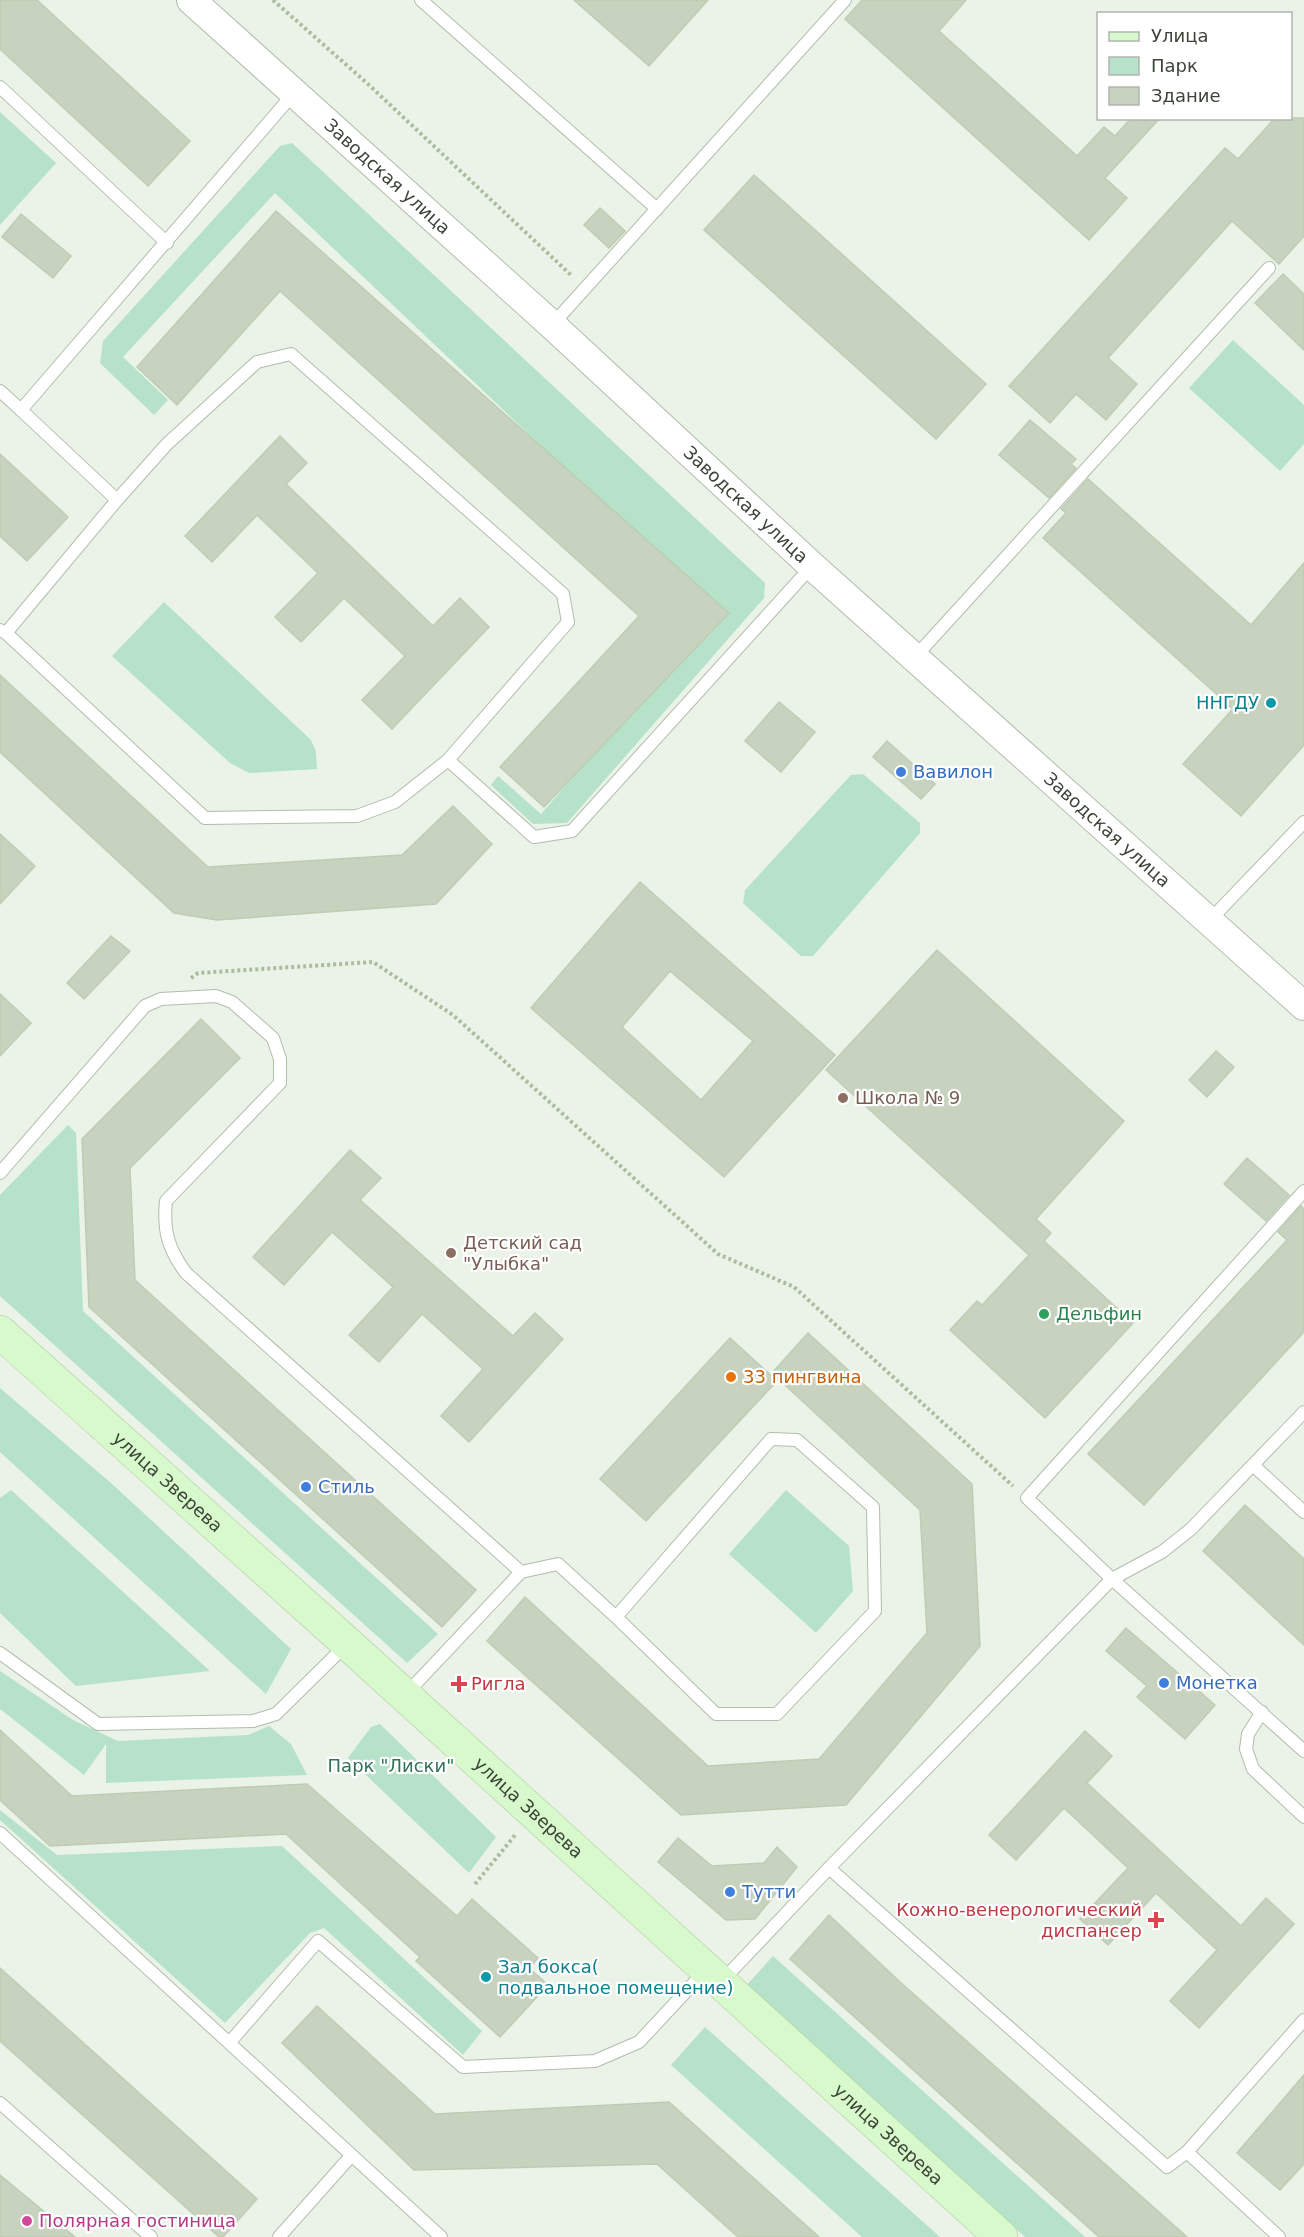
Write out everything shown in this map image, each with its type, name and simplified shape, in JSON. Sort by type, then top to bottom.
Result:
[{"type":"main road","name":"улица Зверева","points":[[0,1332],[405,1695],[1001,2237]]},
{"type":"street","name":"Заводская улица","points":[[191,0],[552,325],[813,566],[1304,1006]]},
{"type":"lane","points":[[421,0],[657,209]]},
{"type":"lane","points":[[552,325],[845,0]]},
{"type":"lane","points":[[0,87],[167,243]]},
{"type":"lane","points":[[21,410],[294,93]]},
{"type":"lane","points":[[915,657],[1269,268]]},
{"type":"lane","points":[[291,354],[562,594],[568,622],[448,760],[395,802],[357,816],[205,818],[3,632],[167,444],[256,362],[291,354]]},
{"type":"lane","points":[[0,391],[117,500]]},
{"type":"lane","points":[[448,760],[534,837],[572,831],[813,566]]},
{"type":"lane","points":[[1210,920],[1304,822]]},
{"type":"lane","points":[[0,1173],[145,1006],[161,999],[216,996],[232,1002],[273,1038],[279,1059],[279,1083],[166,1201],[164,1224],[173,1256],[186,1273],[521,1572]]},
{"type":"lane","points":[[1304,1191],[1027,1498],[1112,1579],[1304,1751]]},
{"type":"lane","points":[[230,2042],[318,1941],[463,2067],[595,2061],[639,2042],[829,1869],[1112,1579],[1161,1552],[1191,1529],[1304,1412]]},
{"type":"lane","points":[[405,1695],[521,1572],[558,1564],[716,1714],[777,1714],[875,1611],[873,1508],[797,1440],[771,1439],[616,1617]]},
{"type":"lane","points":[[1254,1466],[1304,1512]]},
{"type":"lane","points":[[0,1653],[98,1724],[253,1722],[276,1714],[347,1643]]},
{"type":"lane","points":[[1262,1712],[1248,1734],[1246,1749],[1253,1769],[1304,1817]]},
{"type":"lane","points":[[1,1835],[441,2237]]},
{"type":"lane","points":[[829,1869],[1167,2167],[1187,2152],[1304,2020]]},
{"type":"lane","points":[[0,2103],[151,2237]]},
{"type":"lane","points":[[1187,2152],[1279,2237]]},
{"type":"lane","points":[[279,2237],[351,2156]]},
{"type":"path","points":[[273,0],[368,84],[585,288]]},
{"type":"path","points":[[161,999],[198,973],[373,962],[453,1015],[718,1254],[794,1287],[1027,1498]]},
{"type":"green space","points":[[0,112],[56,163],[0,225]]},
{"type":"green space","points":[[292,143],[765,583],[764,598],[567,823],[533,824],[491,785],[498,776],[541,814],[716,612],[275,193],[123,357],[168,400],[154,415],[100,363],[103,341],[280,146]]},
{"type":"green space","points":[[1233,340],[1304,405],[1304,444],[1280,471],[1189,388]]},
{"type":"green space","points":[[164,602],[311,740],[316,752],[317,769],[249,773],[230,763],[112,656]]},
{"type":"green space","points":[[863,774],[920,823],[920,833],[813,956],[801,956],[743,903],[745,890],[851,775]]},
{"type":"green space","points":[[68,1125],[76,1133],[83,1311],[438,1634],[407,1663],[0,1296],[0,1195]]},
{"type":"green space","points":[[0,1388],[111,1483],[291,1649],[266,1694],[0,1452]]},
{"type":"green space","points":[[11,1490],[210,1671],[76,1686],[0,1613],[0,1498]]},
{"type":"green space","points":[[786,1490],[849,1546],[853,1591],[816,1633],[729,1554]]},
{"type":"green space","points":[[0,1671],[73,1720],[118,1741],[248,1735],[269,1726],[291,1744],[307,1775],[106,1783],[106,1744],[84,1775],[0,1709]]},
{"type":"green space","name":"Парк \"Лиски\"","points":[[380,1724],[496,1837],[469,1873],[348,1758],[371,1727]]},
{"type":"green space","points":[[0,1810],[57,1855],[282,1846],[482,2031],[463,2055],[324,1928],[310,1933],[225,2023],[0,1820]]},
{"type":"green space","points":[[773,1956],[1085,2237],[1025,2237],[746,1986]]},
{"type":"green space","points":[[705,2027],[940,2237],[862,2237],[671,2065]]},
{"type":"building","points":[[0,0],[37,0],[190,141],[148,186],[0,49]]},
{"type":"building","points":[[574,0],[708,0],[649,66]]},
{"type":"building","points":[[862,0],[966,0],[939,31],[1077,156],[1104,127],[1115,136],[1129,120],[1158,120],[1105,178],[1127,198],[1089,240],[845,19]]},
{"type":"building","points":[[1304,118],[1304,236],[1279,264],[1232,221],[1108,358],[1137,384],[1106,420],[1076,394],[1050,423],[1009,386],[1225,148],[1238,159],[1273,120]]},
{"type":"building","points":[[754,175],[986,384],[936,439],[704,230]]},
{"type":"building","points":[[600,208],[625,231],[609,248],[584,225]]},
{"type":"building","points":[[276,211],[729,613],[544,807],[500,767],[639,616],[280,291],[177,405],[137,367]]},
{"type":"building","points":[[21,214],[71,256],[53,278],[2,237]]},
{"type":"building","points":[[1283,274],[1304,294],[1304,350],[1255,303]]},
{"type":"building","points":[[1030,420],[1076,459],[1071,464],[1076,468],[1049,498],[999,455]]},
{"type":"building","points":[[280,436],[307,463],[286,484],[433,626],[460,598],[489,627],[392,729],[362,700],[405,656],[344,598],[301,642],[275,617],[318,573],[257,515],[212,562],[185,536]]},
{"type":"building","points":[[0,454],[68,517],[27,561],[0,536]]},
{"type":"building","points":[[1088,479],[1251,625],[1304,563],[1304,745],[1241,816],[1183,764],[1233,709],[1043,538],[1066,513],[1061,509]]},
{"type":"building","points":[[0,675],[208,867],[402,855],[453,806],[492,844],[436,904],[217,920],[174,913],[0,752]]},
{"type":"building","points":[[779,702],[815,732],[781,772],[745,741]]},
{"type":"building","points":[[887,741],[935,784],[921,799],[873,757]]},
{"type":"building","points":[[0,834],[35,866],[0,904]]},
{"type":"building","points":[[640,882],[835,1055],[724,1177],[531,1008]],"holes":[[[670,971],[753,1041],[701,1100],[622,1027]]]},
{"type":"building","points":[[111,936],[130,951],[84,999],[67,983]]},
{"type":"building","points":[[937,950],[1124,1121],[1036,1219],[1051,1233],[1044,1241],[1133,1323],[1045,1418],[950,1330],[977,1301],[982,1305],[1029,1255],[826,1070]]},
{"type":"building","points":[[0,994],[31,1023],[0,1056]]},
{"type":"building","points":[[201,1019],[240,1058],[130,1168],[135,1280],[476,1590],[442,1627],[89,1307],[82,1139]]},
{"type":"building","points":[[1216,1051],[1234,1067],[1207,1097],[1189,1080]]},
{"type":"building","points":[[350,1150],[381,1178],[360,1200],[513,1336],[535,1313],[563,1339],[469,1442],[441,1416],[483,1369],[422,1314],[379,1362],[349,1335],[393,1287],[332,1232],[284,1285],[253,1257]]},
{"type":"building","points":[[1247,1158],[1289,1195],[1266,1221],[1224,1184]]},
{"type":"building","points":[[1301,1206],[1304,1209],[1304,1332],[1144,1505],[1088,1454],[1287,1240],[1278,1232]]},
{"type":"building","points":[[808,1333],[972,1484],[980,1646],[846,1805],[681,1815],[487,1641],[525,1597],[708,1766],[819,1759],[927,1633],[920,1510],[772,1373]]},
{"type":"building","points":[[730,1338],[777,1381],[646,1521],[600,1479]]},
{"type":"building","points":[[1245,1505],[1304,1559],[1304,1645],[1203,1551]]},
{"type":"building","points":[[1126,1628],[1215,1705],[1185,1739],[1137,1697],[1147,1686],[1106,1651]]},
{"type":"building","points":[[0,1730],[72,1796],[307,1784],[457,1916],[472,1899],[538,1958],[529,1968],[548,1985],[500,2037],[416,1961],[420,1957],[286,1834],[50,1846],[0,1800]]},
{"type":"building","points":[[1085,1731],[1112,1756],[1087,1783],[1241,1926],[1266,1898],[1294,1924],[1199,2028],[1170,2001],[1217,1950],[1156,1893],[1108,1945],[1080,1919],[1128,1868],[1064,1808],[1016,1860],[989,1835]]},
{"type":"building","points":[[678,1838],[712,1866],[764,1863],[777,1847],[797,1867],[755,1919],[726,1920],[658,1862]]},
{"type":"building","points":[[829,1915],[899,1981],[1187,2237],[1099,2237],[790,1959]]},
{"type":"building","points":[[0,1968],[257,2199],[223,2237],[219,2237],[0,2041]]},
{"type":"building","points":[[317,2006],[435,2114],[669,2102],[819,2237],[738,2237],[657,2164],[414,2170],[282,2043]]},
{"type":"building","points":[[1304,2075],[1304,2164],[1280,2190],[1237,2153]]},
{"type":"building","points":[[0,2175],[75,2237],[0,2237]]},
{"type":"place","name":"ННГДУ","points":[[1271,703]]},
{"type":"place","name":"Вавилон","points":[[901,772]]},
{"type":"place","name":"Школа № 9","points":[[843,1098]]},
{"type":"place","name":"Детский сад \"Улыбка\"","points":[[451,1253]]},
{"type":"place","name":"Дельфин","points":[[1044,1314]]},
{"type":"place","name":"33 пингвина","points":[[731,1377]]},
{"type":"place","name":"Стиль","points":[[306,1487]]},
{"type":"place","name":"Монетка","points":[[1164,1683]]},
{"type":"place","name":"Ригла","points":[[459,1684]]},
{"type":"place","name":"Тутти","points":[[730,1892]]},
{"type":"place","name":"Кожно-венерологический диспансер","points":[[1156,1920]]},
{"type":"place","name":"Зал бокса( подвальное помещение)","points":[[486,1977]]},
{"type":"place","name":"Полярная гостиница","points":[[27,2221]]}]
